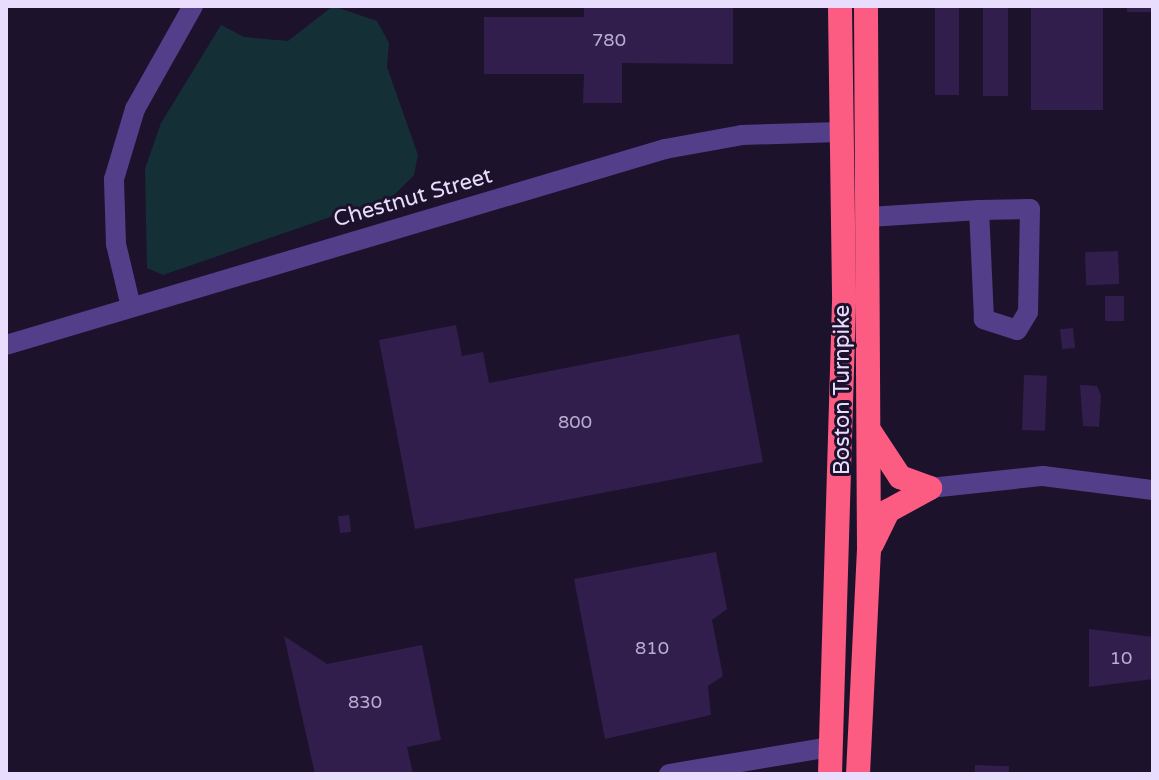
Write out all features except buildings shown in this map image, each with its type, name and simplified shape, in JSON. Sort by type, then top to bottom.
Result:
[{"type":"highway","name":"Boston Turnpike","points":[[830,774],[843,325],[840,6]]},
{"type":"highway","name":"Boston Turnpike","points":[[858,774],[869,550],[866,6]]},
{"type":"highway","points":[[869,427],[889,466],[930,488]]},
{"type":"highway","points":[[869,550],[888,511],[930,488]]},
{"type":"street","points":[[131,307],[116,244],[114,179],[135,109],[193,6]]},
{"type":"street","name":"Chestnut Street","points":[[6,345],[665,149],[742,135],[840,132]]},
{"type":"street","points":[[869,217],[979,210],[1030,209],[1028,312],[1017,330],[984,319],[979,210]]},
{"type":"street","points":[[930,488],[1043,476],[1153,490]]},
{"type":"street","points":[[669,774],[831,747]]},
{"type":"green space","points":[[333,6],[377,21],[389,43],[387,67],[418,155],[414,175],[394,195],[163,275],[147,268],[145,169],[161,123],[221,25],[244,37],[288,41]]}]
